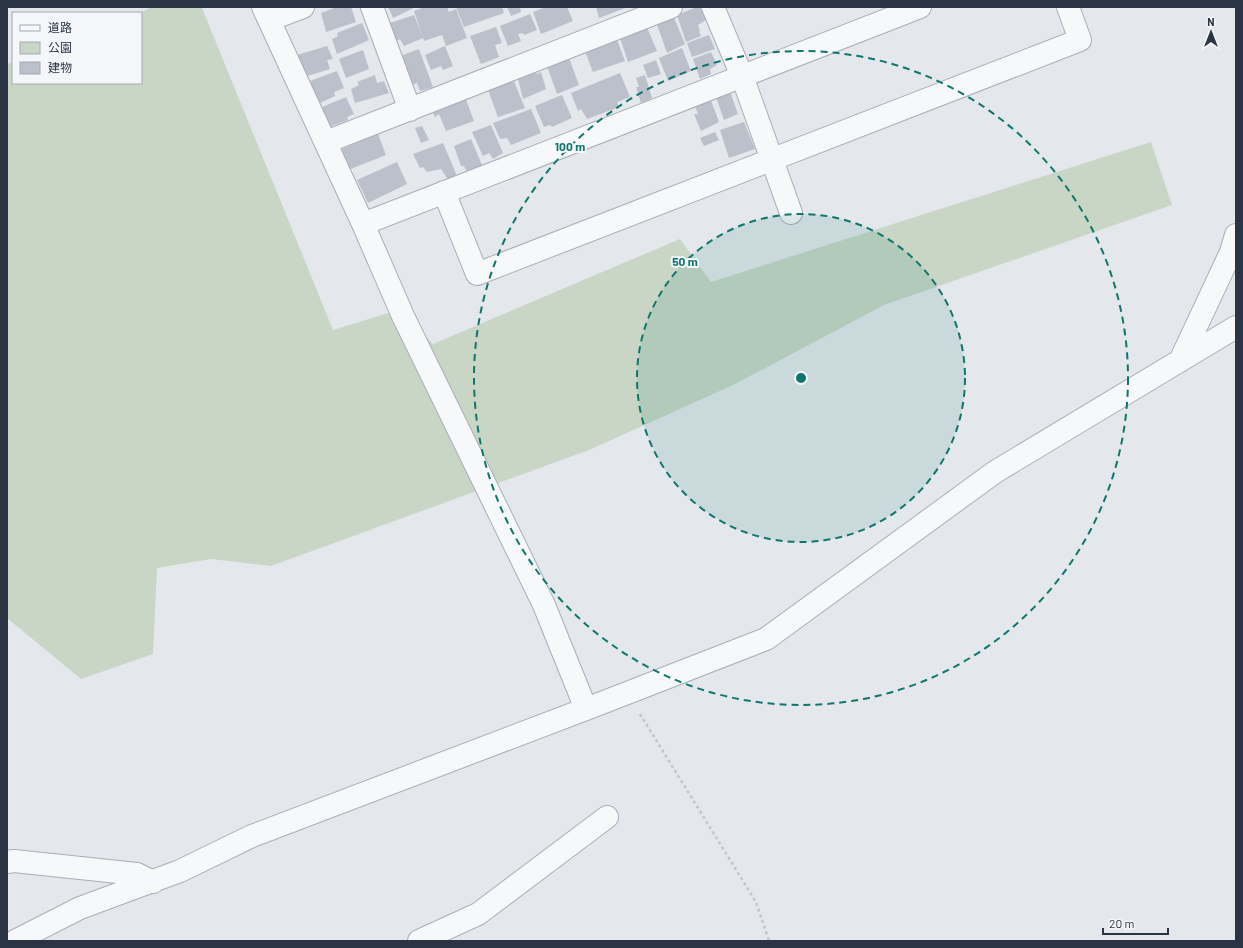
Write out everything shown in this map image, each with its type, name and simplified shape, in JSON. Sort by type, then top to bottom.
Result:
[{"type":"street","points":[[303,7],[266,13],[326,142],[403,316],[544,605],[586,709]]},
{"type":"street","points":[[372,7],[410,110]]},
{"type":"street","points":[[326,142],[671,7]]},
{"type":"street","points":[[713,7],[742,76],[791,213]]},
{"type":"street","points":[[363,224],[920,7]]},
{"type":"street","points":[[444,192],[477,274],[1080,40],[1068,7]]},
{"type":"street","points":[[1180,361],[1231,252],[1236,236]]},
{"type":"street","points":[[15,941],[80,908],[180,871],[252,836],[766,639],[995,472],[1236,327]]},
{"type":"street","points":[[419,941],[478,914],[607,817]]},
{"type":"street","points":[[7,862],[14,861],[137,874],[153,882]]},
{"type":"path","points":[[640,714],[756,902],[770,941]]},
{"type":"green space","points":[[151,7],[202,8],[333,330],[398,310],[433,344],[680,239],[711,282],[1151,142],[1172,205],[884,305],[733,385],[589,450],[271,566],[211,559],[157,568],[153,654],[81,679],[7,618],[7,64],[12,62],[12,84],[142,84],[142,12]]},
{"type":"building","points":[[337,7],[351,7],[356,22],[326,32],[321,13]]},
{"type":"building","points":[[388,7],[416,7],[393,18]]},
{"type":"building","points":[[425,7],[447,7],[449,12],[456,9],[467,38],[446,46],[442,35],[424,41],[414,11]]},
{"type":"building","points":[[456,7],[502,7],[504,13],[464,27]]},
{"type":"building","points":[[507,7],[520,7],[521,12],[511,16]]},
{"type":"building","points":[[546,7],[567,7],[573,21],[541,34],[533,12]]},
{"type":"building","points":[[596,7],[628,7],[599,18]]},
{"type":"building","points":[[700,7],[706,20],[698,25],[701,36],[686,42],[677,15]]},
{"type":"building","points":[[530,14],[537,30],[524,35],[523,33],[518,34],[521,41],[508,46],[500,26]]},
{"type":"building","points":[[414,15],[423,38],[404,46],[400,39],[397,41],[390,23]]},
{"type":"building","points":[[673,15],[685,44],[667,53],[656,22]]},
{"type":"building","points":[[362,23],[369,40],[337,54],[332,39],[338,36],[337,33]]},
{"type":"building","points":[[646,25],[657,51],[628,62],[619,35]]},
{"type":"building","points":[[496,27],[502,43],[495,45],[499,57],[481,64],[470,36]]},
{"type":"building","points":[[709,35],[715,49],[692,57],[687,43]]},
{"type":"building","points":[[616,37],[625,61],[593,72],[585,51],[599,47],[598,44]]},
{"type":"building","points":[[327,46],[333,59],[327,60],[330,69],[304,77],[297,55]]},
{"type":"building","points":[[445,46],[453,66],[443,70],[441,66],[431,70],[425,55]]},
{"type":"building","points":[[682,48],[691,71],[668,81],[659,58]]},
{"type":"building","points":[[419,49],[433,87],[420,91],[417,83],[412,85],[400,56]]},
{"type":"building","points":[[363,50],[369,69],[346,78],[339,59]]},
{"type":"building","points":[[711,52],[717,65],[710,69],[711,74],[700,79],[693,59]]},
{"type":"building","points":[[569,58],[579,85],[557,94],[547,66]]},
{"type":"building","points":[[656,60],[661,74],[648,78],[643,65]]},
{"type":"building","points":[[533,70],[536,74],[541,72],[546,89],[523,99],[518,79],[525,77],[524,74]]},
{"type":"building","points":[[337,71],[344,88],[334,92],[335,96],[320,103],[310,81]]},
{"type":"building","points":[[620,73],[630,97],[617,102],[619,107],[587,119],[581,109],[578,111],[571,93]]},
{"type":"building","points":[[375,75],[377,83],[384,81],[389,93],[355,103],[351,89],[359,85],[357,82]]},
{"type":"building","points":[[645,75],[652,98],[641,103],[636,87],[639,87],[636,78]]},
{"type":"building","points":[[513,79],[525,108],[498,117],[488,90]]},
{"type":"building","points":[[730,92],[738,114],[724,120],[716,97]]},
{"type":"building","points":[[562,95],[572,118],[552,127],[550,125],[544,127],[535,106]]},
{"type":"building","points":[[346,97],[354,114],[347,117],[348,120],[329,127],[320,108]]},
{"type":"building","points":[[465,97],[474,121],[446,131],[439,114],[435,117],[432,110]]},
{"type":"building","points":[[710,98],[719,122],[701,131],[694,114],[698,114],[694,103]]},
{"type":"building","points":[[531,109],[541,133],[511,145],[507,138],[500,139],[493,123]]},
{"type":"building","points":[[744,122],[755,149],[729,158],[720,130]]},
{"type":"building","points":[[491,125],[503,153],[493,159],[489,153],[483,156],[472,132]]},
{"type":"building","points":[[422,126],[429,140],[421,143],[415,128]]},
{"type":"building","points":[[715,132],[719,140],[704,146],[700,138]]},
{"type":"building","points":[[378,134],[386,155],[348,170],[342,149]]},
{"type":"building","points":[[471,139],[482,165],[467,172],[464,166],[461,166],[454,146]]},
{"type":"building","points":[[443,143],[457,176],[449,181],[441,169],[427,172],[423,167],[420,168],[413,154]]},
{"type":"building","points":[[397,162],[407,184],[368,203],[357,180]]}]
